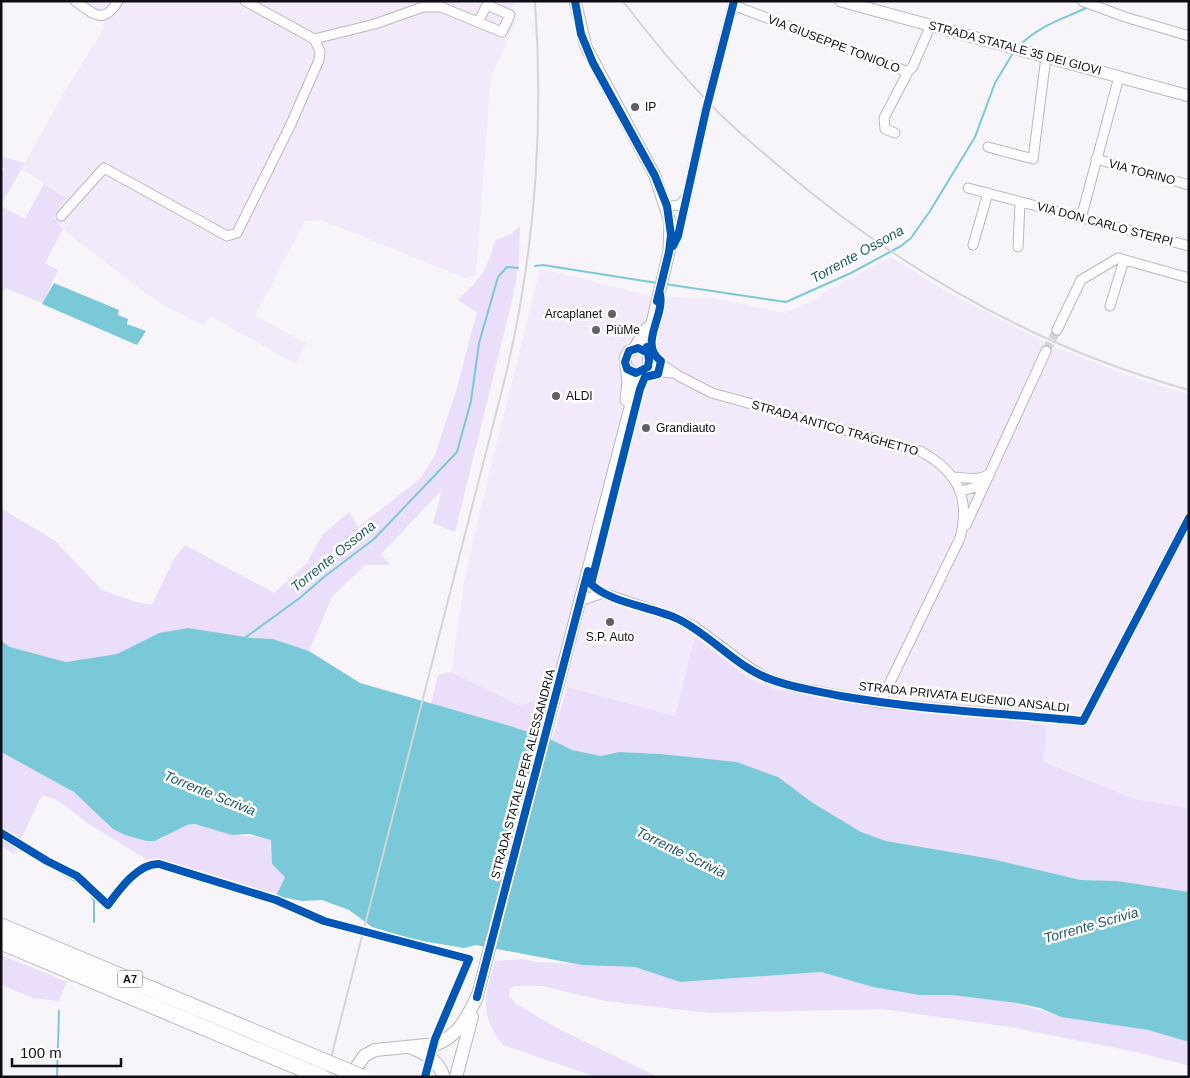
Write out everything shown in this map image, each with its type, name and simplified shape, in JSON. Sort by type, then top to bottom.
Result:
[{"type":"highway","name":"A7","points":[[1,926],[362,1077]]},
{"type":"highway","name":"A7","points":[[1,942],[322,1077]]},
{"type":"main road","name":"STRADA STATALE 35 DEI GIOVI","points":[[841,1],[1189,96]]},
{"type":"main road","name":"STRADA STATALE PER ALESSANDRIA","points":[[456,1077],[622,435],[642,372],[649,364],[651,322],[670,252],[670,222],[667,206],[655,176],[593,63],[581,34],[576,2]]},
{"type":"main road","name":"STRADA STATALE PER ALESSANDRIA","points":[[622,435],[627,369],[625,358],[651,322]]},
{"type":"main road","points":[[634,348],[648,354]]},
{"type":"main road","points":[[627,369],[633,372],[642,372]]},
{"type":"main road","points":[[350,1077],[364,1056],[375,1050],[437,1044],[453,1035],[464,1022],[477,997]]},
{"type":"main road","points":[[409,1047],[427,1055],[437,1063],[444,1077]]},
{"type":"street","points":[[75,1],[97,15],[106,16],[110,14],[118,1]]},
{"type":"street","points":[[61,216],[104,168],[227,236],[236,233],[291,124],[319,60],[320,51],[314,39],[245,1]]},
{"type":"street","points":[[1084,2],[1189,36]]},
{"type":"street","points":[[712,85],[734,3]]},
{"type":"street","name":"VIA GIUSEPPE TONIOLO","points":[[734,3],[908,72]]},
{"type":"street","points":[[314,39],[375,24],[423,7],[441,7],[478,22]]},
{"type":"street","name":"VIA GIUSEPPE TONIOLO","points":[[895,133],[885,129],[884,118],[913,66],[931,25]]},
{"type":"street","points":[[988,147],[1033,160],[1046,57]]},
{"type":"street","points":[[1081,218],[1119,77]]},
{"type":"street","points":[[670,252],[678,236],[706,110]]},
{"type":"street","name":"VIA TORINO","points":[[1096,159],[1189,185]]},
{"type":"street","name":"VIA DON CARLO STERPI","points":[[968,188],[1189,246]]},
{"type":"street","points":[[973,245],[988,193]]},
{"type":"street","points":[[667,206],[680,204],[686,197]]},
{"type":"street","name":"VIA DON CARLO STERPI","points":[[1018,247],[1020,202]]},
{"type":"street","points":[[1057,330],[1081,280],[1118,258],[1189,278]]},
{"type":"street","points":[[1110,306],[1124,260]]},
{"type":"street","name":"STRADA ANTICO TRAGHETTO","points":[[880,703],[960,538],[1046,351]]},
{"type":"street","name":"STRADA ANTICO TRAGHETTO","points":[[648,354],[679,376],[712,393],[913,449],[941,465],[961,491],[965,510],[960,538]]},
{"type":"street","name":"STRADA ANTICO TRAGHETTO","points":[[642,372],[664,371],[679,376]]},
{"type":"street","points":[[952,477],[974,480],[981,479],[990,473]]},
{"type":"street","points":[[961,491],[980,486],[990,473]]},
{"type":"street","name":"STRADA PRIVATA EUGENIO ANSALDI","points":[[586,576],[591,584],[603,593],[671,616],[694,626],[768,679],[796,687],[880,703],[1083,720],[1189,518]]},
{"type":"street","points":[[580,601],[603,593]]},
{"type":"shaded area","points":[[82,1],[514,1],[515,24],[491,77],[476,275],[465,278],[322,220],[305,221],[255,316],[306,343],[296,364],[210,316],[204,326],[162,304],[141,290],[63,229],[53,217],[66,198],[22,169],[63,94],[104,28],[104,12]]},
{"type":"shaded area","points":[[1,156],[25,163],[1,205],[1,173],[5,169],[1,167]]},
{"type":"shaded area","points":[[44,184],[66,198],[53,217],[63,229],[45,263],[58,270],[43,303],[5,288],[1,295],[1,206],[25,219]]},
{"type":"shaded area","points":[[520,226],[519,262],[514,292],[455,532],[433,523],[442,490],[381,554],[390,565],[365,565],[332,597],[309,651],[273,639],[159,633],[117,654],[66,662],[10,647],[1,641],[1,508],[55,541],[102,590],[136,602],[152,605],[173,560],[185,545],[274,593],[307,563],[322,535],[349,512],[358,527],[420,479],[435,455],[457,388],[477,312],[458,300],[482,273],[495,240],[510,235]]},
{"type":"shaded area","points":[[891,257],[945,291],[1057,348],[1136,378],[1189,394],[1189,808],[1134,799],[1043,760],[1046,725],[841,701],[780,691],[750,679],[695,637],[675,716],[554,684],[540,683],[538,699],[520,706],[451,672],[464,582],[540,268],[654,297],[713,298],[785,313],[821,297],[822,293]]},
{"type":"shaded area","points":[[695,637],[750,679],[780,691],[841,701],[1015,720],[1047,726],[1043,761],[1134,799],[1189,808],[1189,892],[1117,881],[1081,880],[992,859],[886,841],[861,832],[813,803],[778,777],[737,762],[661,754],[619,752],[601,756],[572,750],[552,740],[567,687],[675,716]]},
{"type":"shaded area","points":[[451,672],[520,706],[538,699],[535,712],[545,714],[539,736],[431,704],[438,675]]},
{"type":"shaded area","points":[[1,752],[72,791],[116,827],[135,838],[147,841],[158,840],[184,826],[194,825],[230,834],[271,840],[273,864],[285,877],[276,896],[170,862],[146,859],[89,824],[57,800],[42,795],[14,854],[1,846]]},
{"type":"shaded area","points":[[1,955],[67,982],[59,1001],[33,998],[1,985]]},
{"type":"shaded area","points":[[521,959],[537,962],[635,967],[680,982],[821,972],[873,987],[919,995],[952,995],[1017,1003],[1061,1017],[1148,1030],[1189,1042],[1189,1066],[1137,1052],[1010,1027],[882,1009],[709,1013],[605,1001],[542,986],[514,986],[509,990],[509,996],[516,1004],[557,1028],[658,1077],[597,1077],[503,1045],[495,1033],[490,1023],[486,1004],[495,961]]},
{"type":"water","points":[[54,283],[119,310],[118,315],[128,319],[127,324],[146,331],[137,345],[42,304]]},
{"type":"water","name":"Torrente Scrivia","points":[[188,628],[252,638],[273,639],[309,651],[360,683],[510,726],[552,740],[572,750],[601,756],[619,752],[661,754],[737,762],[778,777],[813,803],[861,832],[886,841],[992,859],[1081,880],[1117,881],[1189,892],[1189,1042],[1148,1030],[1061,1017],[1040,1008],[1017,1003],[952,995],[919,995],[873,987],[821,972],[680,982],[635,967],[582,965],[476,945],[464,948],[411,939],[372,927],[349,910],[322,900],[302,901],[276,896],[285,877],[272,864],[271,840],[250,834],[232,835],[195,824],[187,825],[155,841],[146,841],[125,835],[113,829],[74,792],[1,752],[1,641],[10,647],[66,662],[117,654],[159,633]]},
{"type":"waterway","name":"Torrente Ossona","points":[[1019,46],[1043,28],[1088,7]]},
{"type":"waterway","name":"Torrente Ossona","points":[[665,284],[786,302],[851,273],[901,246],[911,238],[930,211],[975,137],[995,83],[1013,53]]},
{"type":"waterway","name":"Torrente Ossona","points":[[535,266],[543,265],[657,283]]},
{"type":"waterway","name":"Torrente Ossona","points":[[246,637],[301,597],[374,539],[457,452],[471,401],[479,343],[498,277],[507,267],[518,268]]},
{"type":"waterway","points":[[1,839],[85,887],[94,900],[94,922]]},
{"type":"waterway","points":[[57,1077],[59,1011]]},
{"type":"tunnel","points":[[706,110],[712,85]]},
{"type":"tunnel","points":[[1046,351],[1057,330]]},
{"type":"railway","points":[[326,1077],[515,335],[530,240],[537,145],[538,49],[535,1]]},
{"type":"railway","points":[[623,1],[678,69],[729,123],[826,205],[922,272],[1024,328],[1078,352],[1133,373],[1189,390]]},
{"type":"cycle path","points":[[575,1],[581,34],[593,63],[655,176],[667,206],[671,235],[669,252],[657,301]]},
{"type":"cycle path","points":[[673,246],[678,236],[706,110],[734,1]]},
{"type":"cycle path","points":[[660,294],[661,303],[652,338],[652,347],[661,361],[658,374],[645,377],[640,389],[591,584],[609,596],[678,619],[702,633],[758,674],[787,685],[871,701],[1083,721],[1189,518]]},
{"type":"cycle path","points":[[646,352],[638,348],[629,351],[625,362],[627,369],[636,373],[648,367],[647,347]]},
{"type":"cycle path","points":[[477,997],[588,571]]},
{"type":"cycle path","points":[[1,833],[47,861],[77,876],[108,905],[130,878],[144,868],[159,864],[276,900],[324,921],[469,959],[435,1039],[425,1077]]},
{"type":"place","name":"IP","points":[[635,107]]},
{"type":"place","name":"Arcaplanet","points":[[612,314]]},
{"type":"place","name":"PiùMe","points":[[596,330]]},
{"type":"place","name":"ALDI","points":[[556,396]]},
{"type":"place","name":"Grandiauto","points":[[646,428]]},
{"type":"place","name":"S.P. Auto","points":[[610,622]]}]
